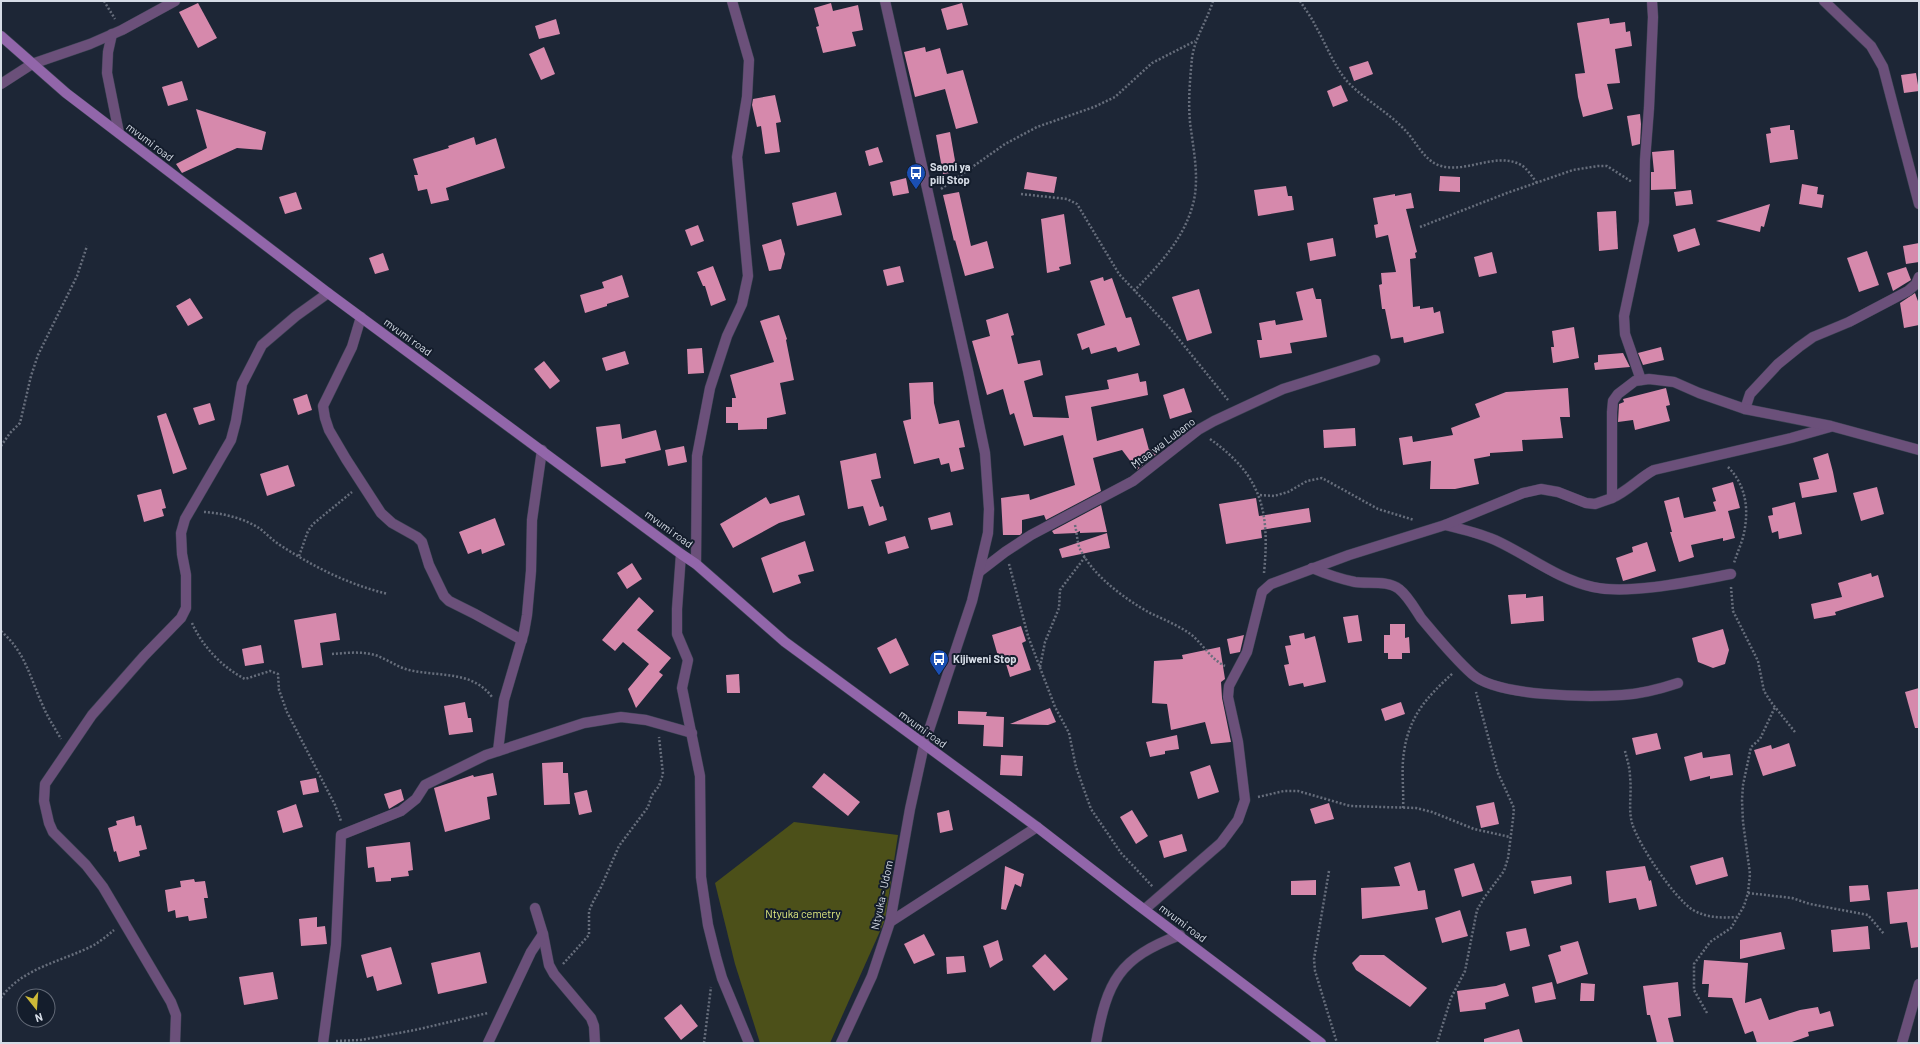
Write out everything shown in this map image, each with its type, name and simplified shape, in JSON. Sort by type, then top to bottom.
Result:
[{"type":"street","points":[[1,84],[32,64],[90,44],[122,30],[175,1]]},
{"type":"street","points":[[696,564],[697,456],[710,388],[727,336],[742,304],[748,276],[737,156],[747,97],[749,60],[732,1]]},
{"type":"street","name":"Ntyuka - Udom","points":[[841,1043],[872,976],[890,922],[910,809],[924,745],[965,622],[988,533],[989,509],[985,453],[958,324],[885,1]]},
{"type":"street","points":[[1641,380],[1625,334],[1624,316],[1644,222],[1644,190],[1652,40],[1652,1]]},
{"type":"street","points":[[1824,1],[1871,46],[1883,67],[1919,204]]},
{"type":"street","points":[[112,34],[108,52],[107,73],[119,133]]},
{"type":"street","name":"mvumi road","points":[[1,36],[66,93],[328,293],[696,564],[785,642],[1038,827],[1134,902],[1180,935],[1321,1043]]},
{"type":"street","points":[[1745,409],[1750,394],[1754,389],[1778,364],[1798,347],[1828,329],[1849,322],[1908,291],[1916,284],[1919,277]]},
{"type":"street","points":[[175,1043],[176,1015],[171,1002],[103,887],[86,865],[53,832],[49,823],[44,801],[45,784],[54,768],[68,752],[92,715],[144,656],[181,618],[186,608],[186,576],[182,554],[181,534],[184,519],[231,440],[236,421],[242,384],[262,345],[296,316],[328,293]]},
{"type":"street","points":[[361,317],[352,347],[324,406],[325,418],[329,430],[380,513],[392,523],[417,537],[422,542],[429,565],[444,596],[449,601],[522,640]]},
{"type":"street","name":"Mtaa wa Lubano","points":[[979,572],[1005,552],[1031,535],[1133,481],[1198,430],[1236,410],[1282,389],[1375,360]]},
{"type":"street","points":[[1612,498],[1612,412],[1614,401],[1618,394],[1635,381],[1641,380],[1649,379],[1674,382],[1699,393],[1745,409],[1832,426],[1919,450]]},
{"type":"street","points":[[1145,909],[1221,843],[1238,820],[1245,800],[1238,742],[1228,697],[1229,686],[1238,673],[1247,652],[1262,592],[1271,584],[1349,555],[1445,525],[1523,493],[1541,489],[1558,492],[1586,503],[1595,504],[1621,494],[1640,478],[1654,470],[1791,438],[1832,426]]},
{"type":"street","points":[[498,751],[502,710],[522,640],[530,596],[532,520],[542,450]]},
{"type":"street","points":[[1445,525],[1495,540],[1542,567],[1592,587],[1612,590],[1641,588],[1691,582],[1731,574]]},
{"type":"street","points":[[681,554],[677,609],[677,634],[688,660],[682,688],[700,776],[700,863],[708,925],[722,978],[749,1043]]},
{"type":"street","points":[[1312,568],[1330,576],[1357,582],[1391,585],[1399,590],[1432,632],[1473,676],[1489,685],[1550,694],[1623,695],[1657,690],[1678,683]]},
{"type":"street","points":[[323,1041],[336,945],[341,835],[401,811],[416,799],[425,785],[448,773],[498,751],[543,735],[600,719],[621,717],[646,720],[658,725],[692,733]]},
{"type":"street","points":[[890,922],[1038,827]]},
{"type":"street","points":[[535,908],[543,934],[548,961],[554,974],[591,1018],[594,1026],[595,1043]]},
{"type":"street","points":[[488,1043],[506,1009],[531,952],[543,934]]},
{"type":"street","points":[[1096,1043],[1108,993],[1127,964],[1163,942],[1180,935]]},
{"type":"street","points":[[1902,1043],[1919,984]]},
{"type":"path","points":[[104,1],[122,30]]},
{"type":"path","points":[[1134,291],[1164,259],[1184,227],[1193,203],[1196,177],[1190,101],[1192,58],[1196,41],[1213,1]]},
{"type":"path","points":[[1300,1],[1316,26],[1337,67],[1347,80],[1381,111],[1401,126],[1412,137],[1423,155],[1436,164],[1452,166],[1509,161],[1522,165],[1537,183]]},
{"type":"path","points":[[929,196],[1005,144],[1037,127],[1094,107],[1115,97],[1152,63],[1196,41]]},
{"type":"path","points":[[1420,227],[1507,193],[1573,170],[1598,166],[1611,168],[1644,190]]},
{"type":"path","points":[[1021,194],[1066,199],[1077,204],[1105,253],[1119,274],[1169,327],[1236,410]]},
{"type":"path","points":[[1,446],[10,433],[20,423],[31,376],[38,355],[77,276],[87,246]]},
{"type":"path","points":[[1198,430],[1236,460],[1251,477],[1260,496],[1265,517],[1262,592]]},
{"type":"path","points":[[1717,455],[1733,471],[1741,483],[1746,497],[1744,534],[1731,574],[1733,611],[1758,661],[1764,691],[1795,732]]},
{"type":"path","points":[[1260,496],[1274,496],[1288,492],[1307,480],[1322,478],[1378,508],[1400,517],[1422,522]]},
{"type":"path","points":[[299,556],[313,524],[362,484]]},
{"type":"path","points":[[189,511],[209,512],[240,519],[251,524],[284,548],[336,577],[368,589],[388,594]]},
{"type":"path","points":[[1072,514],[1078,544],[1085,557],[1102,577],[1117,591],[1144,609],[1188,632],[1200,642],[1219,663],[1238,673]]},
{"type":"path","points":[[1005,552],[1014,577],[1028,636],[1055,707],[1069,733],[1076,767],[1091,809],[1121,853],[1142,877],[1162,895]]},
{"type":"path","points":[[1039,668],[1045,642],[1059,608],[1060,590],[1085,557]]},
{"type":"path","points":[[186,608],[196,631],[206,647],[238,676],[245,679],[270,671],[278,674],[282,701],[300,740],[335,805],[341,821],[341,835]]},
{"type":"path","points":[[1,631],[13,644],[25,661],[43,706],[68,752]]},
{"type":"path","points":[[332,654],[358,652],[374,655],[407,669],[460,676],[475,681],[489,693],[502,710]]},
{"type":"path","points":[[1403,808],[1404,752],[1411,725],[1419,707],[1462,664]]},
{"type":"path","points":[[1437,1043],[1452,998],[1465,971],[1477,910],[1504,871],[1508,858],[1514,808],[1496,766],[1481,715],[1473,676]]},
{"type":"path","points":[[1707,1012],[1694,990],[1694,964],[1710,942],[1731,928],[1748,893],[1750,874],[1742,800],[1744,785],[1751,747],[1760,739],[1775,707]]},
{"type":"path","points":[[554,974],[589,935],[592,902],[601,887],[619,846],[648,806],[652,795],[659,786],[663,774],[658,725]]},
{"type":"path","points":[[1625,750],[1630,777],[1629,809],[1632,824],[1641,843],[1658,869],[1683,901],[1692,909],[1712,917],[1737,917]]},
{"type":"path","points":[[1245,800],[1284,791],[1298,791],[1350,806],[1416,808],[1432,812],[1474,829],[1510,837]]},
{"type":"path","points":[[1329,871],[1314,959],[1315,971],[1337,1043]]},
{"type":"path","points":[[1748,893],[1792,898],[1810,904],[1868,915],[1884,934]]},
{"type":"path","points":[[1,998],[11,985],[25,976],[95,944],[124,922]]},
{"type":"path","points":[[704,1043],[711,984]]},
{"type":"path","points":[[323,1041],[361,1040],[434,1026],[506,1009]]},
{"type":"green space","name":"Ntyuka cemetry","points":[[794,822],[898,835],[885,920],[830,1043],[760,1043],[735,964],[715,883]]},
{"type":"building","points":[[198,3],[217,38],[198,48],[179,12]]},
{"type":"building","points":[[831,3],[833,11],[858,5],[863,30],[852,32],[856,46],[823,53],[816,27],[819,26],[814,8]]},
{"type":"building","points":[[962,3],[968,25],[947,30],[941,9]]},
{"type":"building","points":[[1609,18],[1610,24],[1625,22],[1626,32],[1630,31],[1632,46],[1615,49],[1620,83],[1607,84],[1613,109],[1583,117],[1578,97],[1575,74],[1585,73],[1577,23]]},
{"type":"building","points":[[556,19],[560,34],[539,39],[535,26]]},
{"type":"building","points":[[544,47],[555,74],[541,80],[529,54]]},
{"type":"building","points":[[925,47],[926,52],[940,48],[947,74],[963,70],[978,123],[956,129],[945,89],[915,97],[904,52]]},
{"type":"building","points":[[1368,61],[1373,74],[1354,81],[1349,67]]},
{"type":"building","points":[[1916,73],[1919,91],[1904,93],[1901,75]]},
{"type":"building","points":[[182,81],[188,100],[168,106],[162,87]]},
{"type":"building","points":[[1341,85],[1348,101],[1333,107],[1327,91]]},
{"type":"building","points":[[775,95],[781,122],[776,123],[780,152],[765,154],[761,126],[757,127],[752,105],[753,99]]},
{"type":"building","points":[[196,109],[266,132],[262,150],[237,148],[182,173],[176,164],[207,148]]},
{"type":"building","points":[[1640,114],[1640,144],[1632,146],[1627,116]]},
{"type":"building","points":[[1790,125],[1790,130],[1794,130],[1798,159],[1770,163],[1766,134],[1771,133],[1770,128]]},
{"type":"building","points":[[950,132],[957,172],[943,174],[936,135]]},
{"type":"building","points":[[474,137],[476,145],[496,138],[505,168],[446,188],[449,200],[431,204],[427,189],[418,191],[414,175],[418,175],[413,159],[449,148],[448,146]]},
{"type":"building","points":[[878,147],[883,162],[869,166],[865,151]]},
{"type":"building","points":[[1674,150],[1676,189],[1651,190],[1651,172],[1654,172],[1652,152]]},
{"type":"building","points":[[1027,172],[1057,177],[1054,193],[1024,189]]},
{"type":"building","points":[[1440,176],[1460,177],[1460,192],[1439,191]]},
{"type":"building","points":[[906,178],[909,193],[893,196],[890,182]]},
{"type":"building","points":[[1802,184],[1818,187],[1817,194],[1824,195],[1822,208],[1799,204]]},
{"type":"building","points":[[1286,186],[1288,196],[1292,196],[1294,210],[1258,216],[1254,190]]},
{"type":"building","points":[[1691,190],[1693,204],[1676,206],[1674,192]]},
{"type":"building","points":[[296,192],[302,209],[285,214],[279,197]]},
{"type":"building","points":[[836,192],[842,215],[797,226],[792,203]]},
{"type":"building","points":[[959,192],[971,246],[987,241],[994,268],[965,276],[955,240],[954,241],[943,195]]},
{"type":"building","points":[[1411,193],[1414,208],[1406,209],[1417,252],[1415,253],[1416,258],[1410,259],[1413,307],[1420,306],[1420,309],[1433,307],[1434,313],[1440,311],[1444,333],[1404,343],[1403,337],[1391,339],[1385,309],[1382,309],[1379,285],[1382,284],[1381,273],[1396,272],[1388,235],[1376,238],[1374,225],[1378,224],[1373,198]]},
{"type":"building","points":[[1770,204],[1764,227],[1761,226],[1760,232],[1716,221]]},
{"type":"building","points":[[1616,211],[1618,249],[1599,251],[1597,212]]},
{"type":"building","points":[[1064,214],[1071,264],[1059,267],[1060,270],[1047,273],[1041,219]]},
{"type":"building","points":[[698,225],[704,241],[691,246],[685,230]]},
{"type":"building","points":[[1695,228],[1700,245],[1678,252],[1673,235]]},
{"type":"building","points":[[1333,238],[1336,256],[1310,261],[1307,243]]},
{"type":"building","points":[[781,239],[785,254],[781,269],[769,271],[762,245]]},
{"type":"building","points":[[1919,243],[1919,262],[1906,264],[1903,246]]},
{"type":"building","points":[[1867,251],[1879,285],[1859,292],[1847,258]]},
{"type":"building","points":[[1492,252],[1497,273],[1479,277],[1474,257]]},
{"type":"building","points":[[383,253],[389,270],[375,274],[369,258]]},
{"type":"building","points":[[713,266],[726,300],[711,306],[705,286],[703,286],[697,272]]},
{"type":"building","points":[[900,266],[904,282],[887,286],[883,270]]},
{"type":"building","points":[[1906,267],[1911,280],[1893,291],[1887,273]]},
{"type":"building","points":[[622,275],[629,297],[585,313],[580,295],[604,288],[602,282]]},
{"type":"building","points":[[1103,277],[1104,281],[1112,278],[1126,318],[1131,317],[1140,345],[1118,352],[1116,347],[1091,354],[1089,347],[1082,350],[1077,334],[1105,325],[1090,281]]},
{"type":"building","points":[[1313,288],[1316,299],[1321,299],[1327,337],[1290,343],[1292,353],[1260,358],[1257,340],[1262,340],[1259,323],[1275,320],[1276,325],[1303,320],[1296,292]]},
{"type":"building","points":[[1199,289],[1212,333],[1187,341],[1172,297]]},
{"type":"building","points":[[1915,293],[1919,304],[1919,325],[1904,328],[1900,303]]},
{"type":"building","points":[[190,298],[203,318],[188,326],[176,306]]},
{"type":"building","points":[[1008,313],[1014,335],[1011,336],[1018,364],[1040,360],[1043,375],[1024,381],[1033,417],[1069,418],[1065,396],[1109,389],[1107,380],[1138,373],[1140,382],[1146,381],[1148,395],[1091,407],[1097,441],[1143,428],[1149,450],[1154,447],[1158,453],[1137,470],[1122,450],[1093,458],[1101,491],[1046,520],[1044,515],[1022,520],[1022,533],[1020,535],[1003,535],[1001,498],[1029,494],[1030,500],[1075,485],[1063,435],[1024,446],[1014,413],[1010,415],[1003,389],[987,395],[972,341],[990,336],[986,320]]},
{"type":"building","points":[[779,315],[787,339],[794,380],[780,383],[786,414],[767,418],[767,429],[738,430],[738,423],[726,423],[726,407],[732,407],[732,398],[736,398],[730,375],[774,362],[760,321]]},
{"type":"building","points":[[1574,327],[1579,358],[1553,363],[1551,347],[1554,347],[1552,331]]},
{"type":"building","points":[[1661,347],[1664,360],[1643,365],[1638,353]]},
{"type":"building","points":[[702,348],[704,373],[688,374],[687,349]]},
{"type":"building","points":[[625,351],[629,364],[606,371],[602,358]]},
{"type":"building","points":[[1623,353],[1630,367],[1595,370],[1594,363],[1598,362],[1598,355]]},
{"type":"building","points":[[544,361],[560,381],[550,389],[534,369]]},
{"type":"building","points":[[933,382],[934,403],[939,424],[959,420],[965,447],[959,448],[964,469],[951,472],[949,463],[941,465],[939,458],[914,464],[903,421],[911,419],[909,383]]},
{"type":"building","points":[[1184,388],[1192,412],[1170,419],[1163,395]]},
{"type":"building","points":[[1568,388],[1570,417],[1560,417],[1563,438],[1522,440],[1523,451],[1490,453],[1490,456],[1474,459],[1479,484],[1455,489],[1430,489],[1431,461],[1403,465],[1399,438],[1412,436],[1413,442],[1453,435],[1451,428],[1480,417],[1475,404],[1506,392]]},
{"type":"building","points":[[1666,388],[1670,405],[1666,406],[1670,421],[1635,430],[1633,420],[1618,422],[1619,404],[1624,402],[1623,399]]},
{"type":"building","points":[[307,394],[312,410],[298,415],[293,399]]},
{"type":"building","points":[[210,403],[215,420],[199,425],[193,408]]},
{"type":"building","points":[[166,413],[187,469],[173,474],[157,416]]},
{"type":"building","points":[[620,424],[622,439],[656,430],[661,450],[625,459],[626,463],[601,467],[596,427]]},
{"type":"building","points":[[1355,428],[1356,446],[1324,448],[1323,430]]},
{"type":"building","points":[[684,446],[687,462],[668,466],[665,450]]},
{"type":"building","points":[[876,453],[881,478],[871,480],[880,507],[883,506],[887,520],[869,526],[863,506],[848,509],[840,461]]},
{"type":"building","points":[[1828,453],[1837,492],[1802,498],[1799,483],[1819,479],[1813,458]]},
{"type":"building","points":[[288,465],[295,486],[267,496],[260,474]]},
{"type":"building","points":[[1733,482],[1740,508],[1728,511],[1735,538],[1723,541],[1723,538],[1691,545],[1694,557],[1679,562],[1670,532],[1672,532],[1664,501],[1679,497],[1684,518],[1716,511],[1713,502],[1716,501],[1712,488]]},
{"type":"building","points":[[1877,487],[1884,514],[1861,521],[1853,493]]},
{"type":"building","points":[[161,489],[166,508],[162,509],[164,516],[144,522],[137,495]]},
{"type":"building","points":[[799,495],[805,515],[779,523],[733,548],[720,524],[766,497],[770,504]]},
{"type":"building","points":[[1256,498],[1259,516],[1309,508],[1311,522],[1261,530],[1262,538],[1226,544],[1219,504]]},
{"type":"building","points":[[1795,502],[1802,534],[1779,539],[1778,531],[1772,533],[1768,516],[1773,515],[1772,508]]},
{"type":"building","points":[[1101,505],[1107,532],[1080,533],[1080,531],[1076,533],[1054,534],[1052,531]]},
{"type":"building","points":[[950,512],[953,525],[931,530],[928,518]]},
{"type":"building","points":[[495,518],[505,545],[482,554],[481,549],[468,554],[459,532]]},
{"type":"building","points":[[1107,533],[1110,548],[1062,558],[1059,549]]},
{"type":"building","points":[[905,536],[909,548],[888,554],[885,542]]},
{"type":"building","points":[[805,541],[814,571],[798,575],[801,583],[773,593],[761,558]]},
{"type":"building","points":[[1647,542],[1656,571],[1623,581],[1616,558],[1633,552],[1632,547]]},
{"type":"building","points":[[632,563],[642,579],[627,589],[617,573]]},
{"type":"building","points":[[1871,573],[1872,577],[1878,575],[1884,597],[1835,612],[1836,615],[1814,619],[1811,604],[1842,597],[1838,583]]},
{"type":"building","points":[[1526,594],[1526,598],[1543,596],[1544,621],[1511,624],[1508,595]]},
{"type":"building","points":[[639,597],[654,611],[637,630],[671,658],[659,672],[663,675],[636,708],[628,689],[649,664],[623,642],[615,651],[602,640]]},
{"type":"building","points":[[336,613],[340,640],[320,643],[323,665],[302,668],[294,620]]},
{"type":"building","points":[[1358,615],[1362,641],[1348,643],[1343,617]]},
{"type":"building","points":[[1390,624],[1405,624],[1405,638],[1409,637],[1410,653],[1402,653],[1402,659],[1388,659],[1388,653],[1384,653],[1384,635],[1390,635]]},
{"type":"building","points":[[1021,626],[1026,641],[1022,643],[1031,670],[1010,677],[1003,654],[998,656],[992,635]]},
{"type":"building","points":[[1723,629],[1729,650],[1725,664],[1713,668],[1698,662],[1692,638]]},
{"type":"building","points":[[1304,633],[1305,639],[1315,636],[1326,682],[1304,687],[1303,683],[1289,686],[1284,665],[1289,664],[1285,646],[1291,645],[1289,636]]},
{"type":"building","points":[[1244,635],[1240,652],[1230,654],[1227,639]]},
{"type":"building","points":[[896,638],[909,665],[890,674],[877,648]]},
{"type":"building","points":[[261,645],[264,663],[245,666],[242,649]]},
{"type":"building","points":[[1220,647],[1225,679],[1221,682],[1222,698],[1231,742],[1211,744],[1205,722],[1171,730],[1167,704],[1152,703],[1154,661],[1183,659],[1182,655]]},
{"type":"building","points":[[739,674],[740,693],[727,693],[726,675]]},
{"type":"building","points":[[1919,688],[1919,728],[1915,728],[1905,692]]},
{"type":"building","points":[[465,702],[468,718],[471,718],[473,732],[449,735],[444,706]]},
{"type":"building","points":[[1401,702],[1405,714],[1385,721],[1381,709]]},
{"type":"building","points":[[1050,708],[1056,722],[1048,725],[1010,724]]},
{"type":"building","points":[[958,711],[987,712],[986,716],[1004,717],[1003,747],[983,746],[984,725],[958,724]]},
{"type":"building","points":[[1657,733],[1661,749],[1636,755],[1632,738]]},
{"type":"building","points":[[1177,735],[1179,749],[1165,751],[1165,754],[1150,757],[1146,742]]},
{"type":"building","points":[[1789,743],[1796,766],[1763,776],[1754,750],[1771,745],[1772,749]]},
{"type":"building","points":[[1702,752],[1703,758],[1730,754],[1733,775],[1710,779],[1710,776],[1690,781],[1684,757]]},
{"type":"building","points":[[1001,755],[1023,756],[1022,776],[1000,775]]},
{"type":"building","points":[[563,762],[563,773],[568,773],[570,804],[544,805],[542,763]]},
{"type":"building","points":[[1210,765],[1219,792],[1198,799],[1190,772]]},
{"type":"building","points":[[493,773],[497,795],[487,797],[490,819],[445,832],[434,788],[473,775],[474,777]]},
{"type":"building","points":[[824,773],[860,802],[848,816],[812,787]]},
{"type":"building","points":[[316,778],[319,792],[303,795],[300,781]]},
{"type":"building","points":[[401,789],[404,800],[389,809],[384,794]]},
{"type":"building","points":[[587,790],[592,812],[579,815],[574,793]]},
{"type":"building","points":[[1494,802],[1499,824],[1481,828],[1476,806]]},
{"type":"building","points":[[1329,803],[1334,819],[1315,824],[1310,809]]},
{"type":"building","points":[[296,804],[303,827],[283,833],[277,811]]},
{"type":"building","points":[[949,810],[953,830],[940,833],[937,813]]},
{"type":"building","points":[[1132,810],[1148,836],[1136,844],[1120,817]]},
{"type":"building","points":[[134,816],[136,826],[141,825],[147,849],[139,851],[140,856],[119,862],[116,851],[114,852],[108,828],[117,825],[116,821]]},
{"type":"building","points":[[1182,834],[1187,851],[1164,858],[1159,841]]},
{"type":"building","points":[[410,842],[413,870],[408,871],[409,876],[391,878],[391,881],[376,882],[374,867],[368,868],[366,847]]},
{"type":"building","points":[[1723,857],[1728,876],[1696,885],[1690,866]]},
{"type":"building","points":[[1410,862],[1418,891],[1425,890],[1428,909],[1362,919],[1361,888],[1400,886],[1394,867]]},
{"type":"building","points":[[1474,863],[1483,891],[1462,897],[1454,869]]},
{"type":"building","points":[[1005,866],[1024,874],[1021,887],[1015,884],[1006,910],[1001,909]]},
{"type":"building","points":[[1645,866],[1649,881],[1651,880],[1657,906],[1639,910],[1636,898],[1609,903],[1606,871]]},
{"type":"building","points":[[1571,876],[1572,884],[1534,894],[1531,881]]},
{"type":"building","points":[[194,879],[195,882],[205,881],[208,898],[204,898],[207,918],[189,921],[188,916],[176,918],[175,910],[168,912],[165,890],[181,887],[180,881]]},
{"type":"building","points":[[1316,880],[1316,895],[1291,895],[1291,881]]},
{"type":"building","points":[[1868,885],[1870,900],[1850,902],[1849,886]]},
{"type":"building","points":[[1919,889],[1919,947],[1911,948],[1907,922],[1890,924],[1887,892]]},
{"type":"building","points":[[1460,910],[1468,936],[1442,943],[1435,918]]},
{"type":"building","points":[[317,917],[317,927],[325,926],[327,944],[301,946],[299,919]]},
{"type":"building","points":[[1868,926],[1870,949],[1833,952],[1831,930]]},
{"type":"building","points":[[1526,928],[1530,946],[1510,951],[1506,932]]},
{"type":"building","points":[[1781,932],[1785,949],[1740,959],[1740,940]]},
{"type":"building","points":[[924,934],[935,955],[914,964],[904,944]]},
{"type":"building","points":[[998,940],[1003,960],[990,968],[983,946]]},
{"type":"building","points":[[1578,941],[1588,974],[1557,984],[1548,955],[1561,951],[1560,946]]},
{"type":"building","points":[[391,947],[402,984],[377,991],[373,976],[367,978],[361,955]]},
{"type":"building","points":[[480,952],[487,983],[438,994],[431,963]]},
{"type":"building","points":[[1045,954],[1068,979],[1054,991],[1032,966]]},
{"type":"building","points":[[1360,955],[1384,955],[1427,988],[1410,1007],[1356,970],[1352,963]]},
{"type":"building","points":[[964,956],[966,972],[947,974],[946,957]]},
{"type":"building","points":[[1704,960],[1748,963],[1745,1003],[1761,998],[1769,1020],[1800,1010],[1818,1007],[1820,1014],[1830,1011],[1834,1026],[1808,1032],[1809,1036],[1789,1043],[1757,1043],[1753,1031],[1745,1034],[1732,998],[1708,997],[1709,984],[1702,984]]},
{"type":"building","points":[[273,972],[278,999],[244,1005],[239,977]]},
{"type":"building","points":[[1552,982],[1556,999],[1535,1003],[1532,987]]},
{"type":"building","points":[[1678,982],[1681,1016],[1668,1018],[1674,1043],[1657,1043],[1650,1015],[1647,1015],[1643,986]]},
{"type":"building","points":[[1505,983],[1509,996],[1485,1003],[1486,1009],[1460,1012],[1457,991],[1496,986]]},
{"type":"building","points":[[1581,983],[1595,984],[1594,1001],[1580,1001]]},
{"type":"building","points":[[681,1004],[698,1026],[681,1040],[664,1018]]},
{"type":"building","points":[[1519,1029],[1523,1043],[1484,1043],[1484,1039]]},
{"type":"place","name":"Saoni ya pili Stop","points":[[916,190]]},
{"type":"place","name":"Kijiweni Stop","points":[[939,676]]}]
